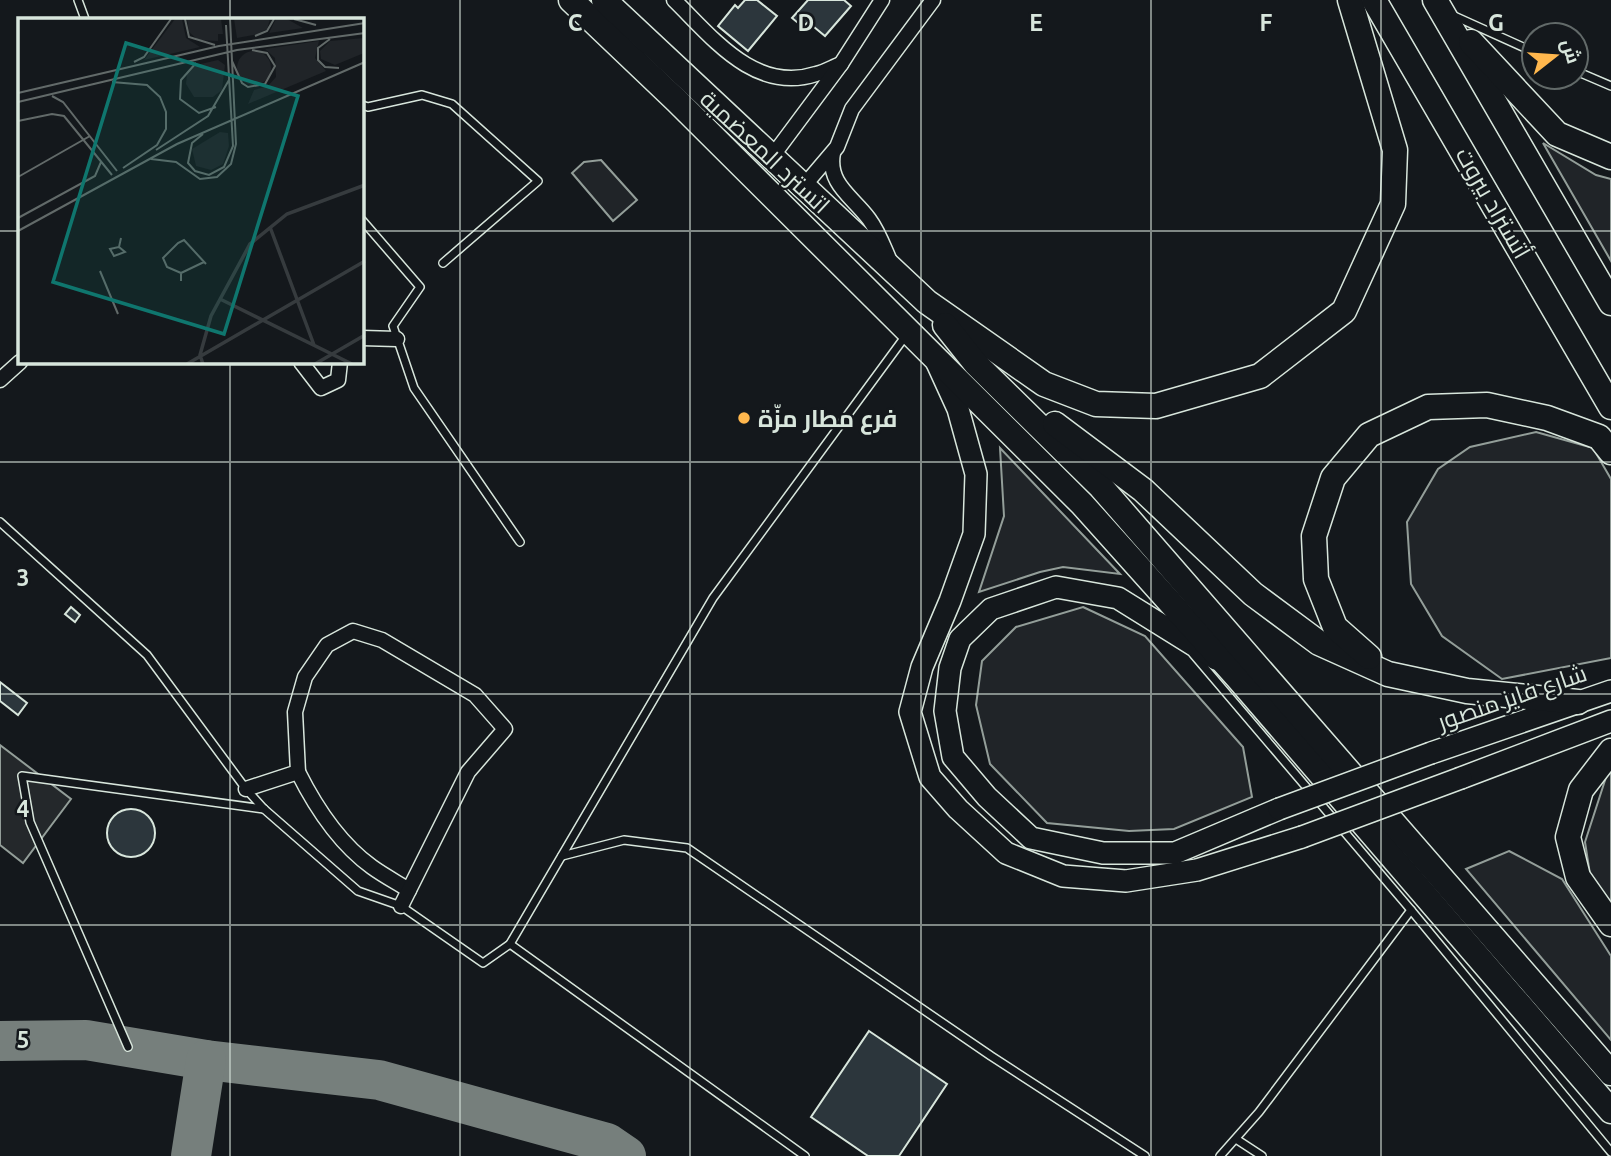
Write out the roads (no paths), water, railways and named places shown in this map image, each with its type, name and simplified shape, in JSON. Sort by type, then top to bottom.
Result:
[{"type":"highway","points":[[571,0],[677,101],[1082,504],[1226,665],[1611,1111]]},
{"type":"highway","name":"اتسترد المعضمية","points":[[604,0],[927,303]]},
{"type":"highway","points":[[927,303],[1044,384],[1096,404],[1156,406],[1260,376],[1344,311],[1393,204],[1395,150],[1350,0]]},
{"type":"highway","name":"أتستراد بيروت","points":[[1374,0],[1611,407]]},
{"type":"highway","points":[[1438,5],[1557,134],[1611,158]]},
{"type":"highway","points":[[1438,5],[1611,303]]},
{"type":"highway","points":[[927,303],[976,364],[1101,487],[1611,1073]]},
{"type":"highway","points":[[976,364],[1143,490],[1252,594],[1320,643],[1388,674],[1467,691],[1578,702]]},
{"type":"highway","points":[[1388,674],[1335,627],[1315,579],[1314,536],[1333,478],[1368,435],[1428,407],[1488,405],[1547,418],[1599,437],[1611,452]]},
{"type":"highway","points":[[1611,751],[1581,790],[1568,837],[1578,877],[1611,924]]},
{"type":"main road","points":[[934,358],[958,409],[976,474],[974,534],[922,667],[910,712],[930,777],[958,809],[1006,853],[1063,876],[1126,881],[1197,870],[1302,836],[1611,721]]},
{"type":"main road","name":"شارع فايز منصور","points":[[1226,665],[1118,598],[1056,587],[991,609],[960,639],[950,668],[945,711],[953,757],[987,797],[1031,838],[1103,853],[1175,853],[1279,809],[1611,691]]},
{"type":"street","points":[[674,0],[735,60],[755,71],[790,79],[814,75],[841,64]]},
{"type":"street","points":[[771,158],[841,64],[882,0]]},
{"type":"street","points":[[803,187],[833,153],[852,109],[933,0]]},
{"type":"street","points":[[833,153],[831,169],[835,179],[872,223],[895,273]]},
{"type":"street","points":[[364,338],[397,339]]},
{"type":"street","points":[[0,380],[18,364]]},
{"type":"street","points":[[303,364],[321,388],[338,380],[340,364]]},
{"type":"street","points":[[401,906],[409,890],[468,772],[505,729],[475,695],[382,640],[353,631],[327,645],[305,677],[295,712],[298,772],[317,808],[338,833],[370,865],[409,890]]},
{"type":"street","points":[[246,789],[298,772]]},
{"type":"lane","points":[[78,0],[85,18]]},
{"type":"lane","points":[[1438,5],[1520,45]]},
{"type":"lane","points":[[1590,77],[1611,86]]},
{"type":"lane","points":[[364,106],[422,94],[453,104],[538,181],[443,263]]},
{"type":"lane","points":[[364,222],[420,286],[393,326],[414,388],[520,542]]},
{"type":"lane","points":[[0,522],[147,655],[246,789],[264,809],[358,891],[401,906],[483,964],[510,944],[713,598],[908,332]]},
{"type":"lane","points":[[1179,638],[1411,910],[1611,1152]]},
{"type":"lane","points":[[128,1047],[30,822],[22,776],[264,809]]},
{"type":"lane","points":[[562,856],[624,840],[687,848],[991,1056],[1145,1156]]},
{"type":"lane","points":[[1220,1156],[1259,1111],[1411,910]]},
{"type":"lane","points":[[510,944],[805,1156]]},
{"type":"lane","points":[[1236,1139],[1262,1156]]},
{"type":"place","name":"فرع مطار مزّة","points":[[744,418]]}]
